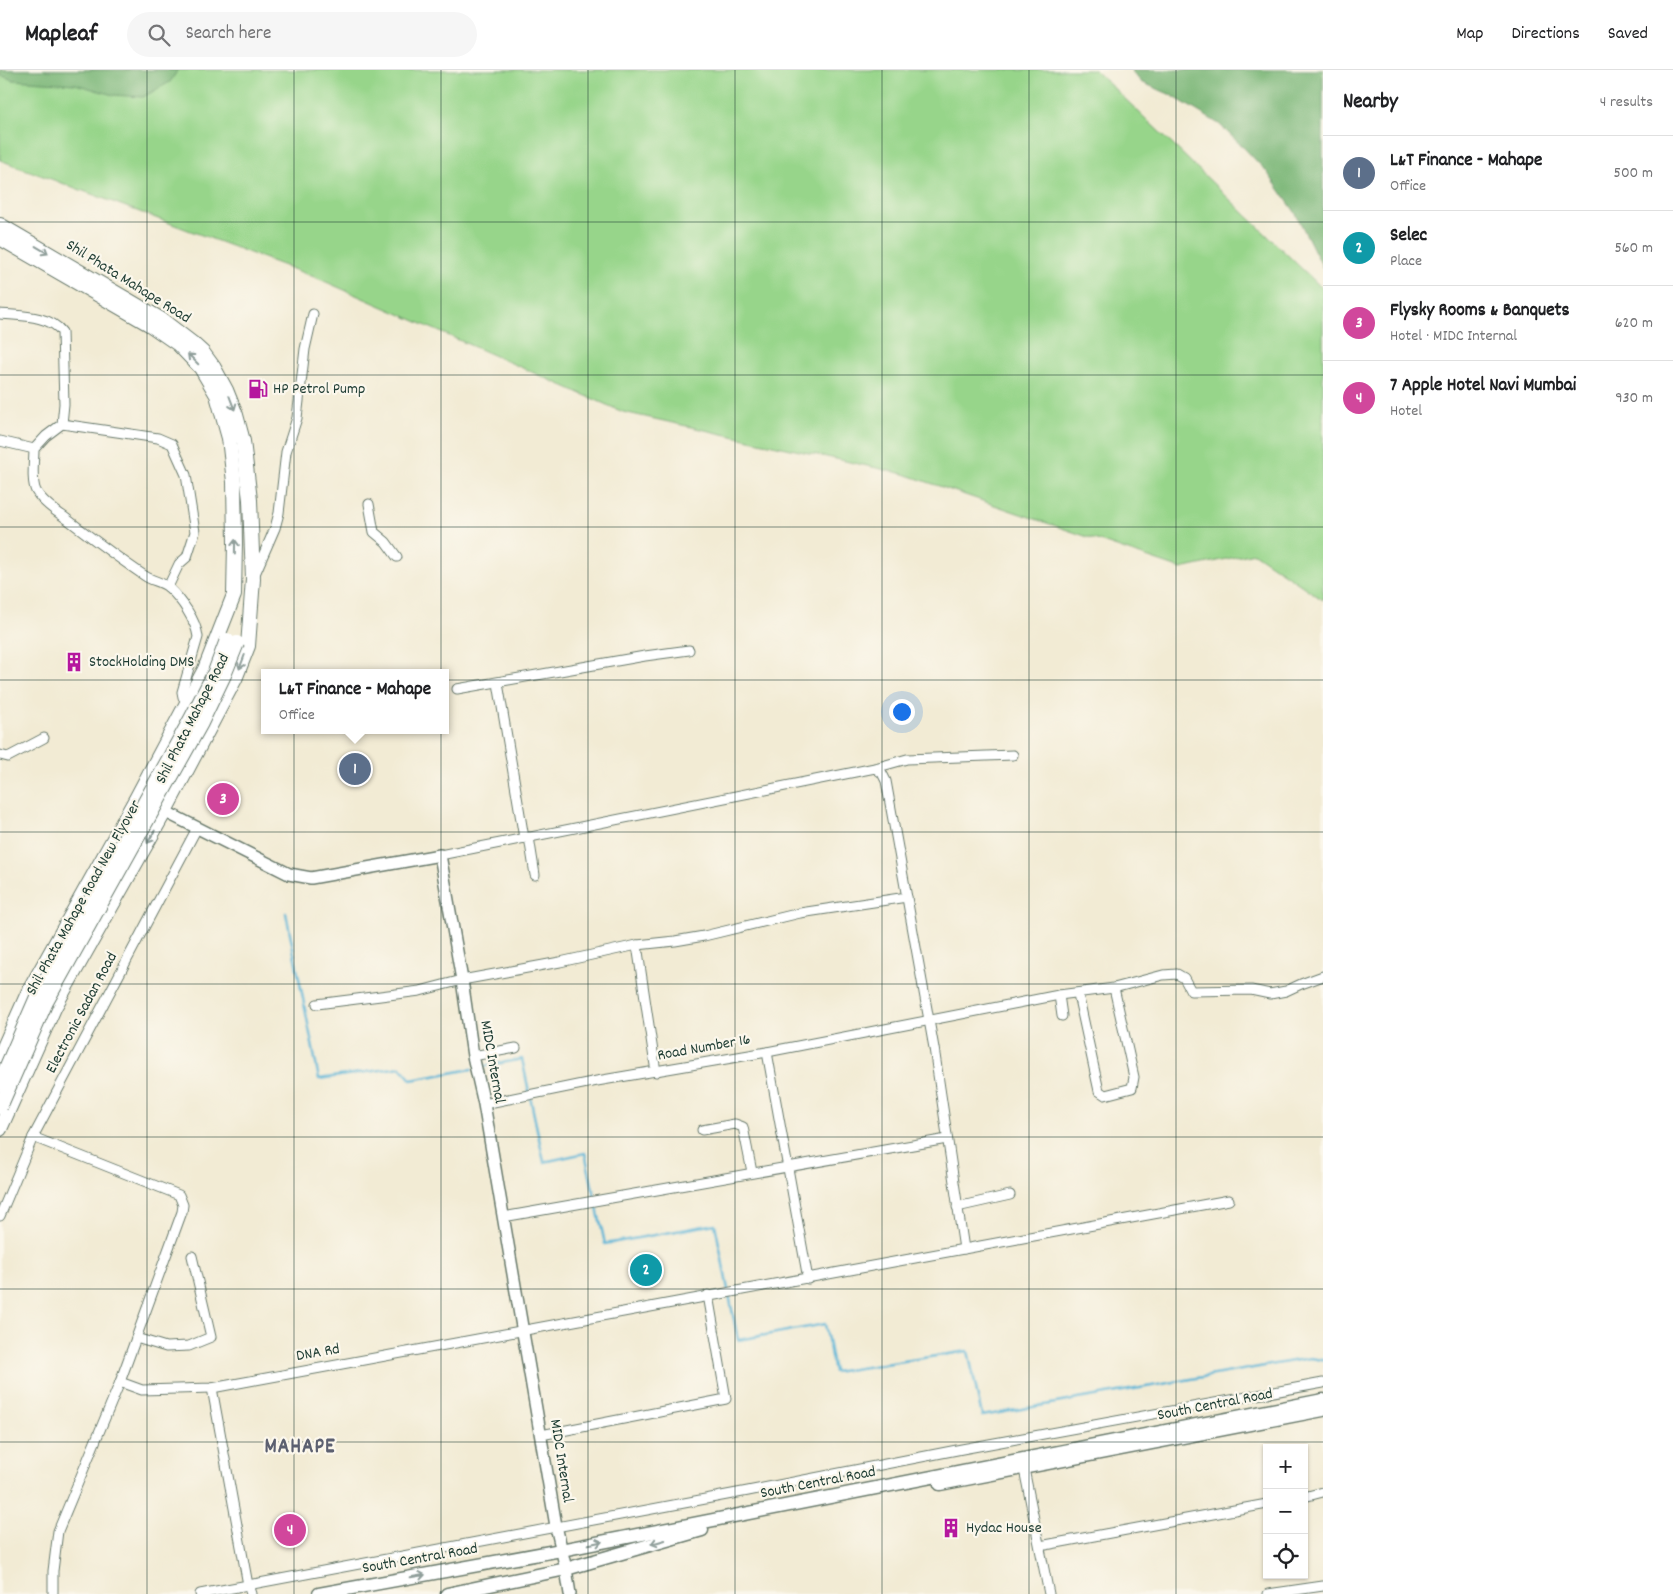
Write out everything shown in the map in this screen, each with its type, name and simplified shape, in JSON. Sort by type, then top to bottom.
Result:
[{"type":"main road","name":"Shil Phata Mahape Road","points":[[0,225],[162,320],[203,353],[214,368],[226,390],[236,415],[243,441],[250,500],[253,579],[250,597],[248,646],[235,679],[165,811],[55,1006],[0,1129]]},
{"type":"main road","name":"Shil Phata Mahape Road","points":[[0,238],[150,324],[178,344],[202,368],[217,395],[229,438],[234,482],[234,596],[205,669],[137,797],[28,993],[0,1056]]},
{"type":"main road","name":"Shil Phata Mahape Road New Flyover","points":[[0,1107],[46,1002],[201,722],[224,675],[232,642],[234,596]]},
{"type":"main road","name":"Shil Phata Mahape Road New Flyover","points":[[0,1082],[37,998],[232,642],[250,597]]},
{"type":"main road","name":"South Central Road","points":[[447,1594],[566,1569],[700,1530],[1323,1400]]},
{"type":"main road","name":"South Central Road","points":[[319,1594],[1323,1410]]},
{"type":"street","points":[[0,314],[50,322],[62,332],[64,404],[62,424]]},
{"type":"street","points":[[253,579],[275,528],[279,513],[286,452],[296,418],[305,349],[313,314]]},
{"type":"street","points":[[168,587],[179,564],[187,557],[194,532],[186,475],[172,444],[158,438],[62,424],[46,436],[34,449],[35,464],[33,478],[36,490],[49,506],[147,577],[168,587],[189,613],[197,628],[198,637],[182,692],[183,697],[188,702],[216,718]]},
{"type":"street","points":[[0,441],[34,449]]},
{"type":"street","points":[[369,504],[374,532],[386,542],[397,557]]},
{"type":"street","points":[[194,649],[210,654]]},
{"type":"street","points":[[457,689],[689,650]]},
{"type":"street","points":[[498,683],[526,838],[535,876]]},
{"type":"street","points":[[0,755],[8,757],[44,738]]},
{"type":"street","points":[[137,797],[289,874],[311,878],[526,838],[875,768],[907,759],[1013,755]]},
{"type":"street","points":[[875,768],[882,773],[886,781],[929,1021],[964,1249]]},
{"type":"street","name":"Electronic Sadan Road","points":[[0,1216],[34,1137],[197,828]]},
{"type":"street","name":"MIDC Internal","points":[[440,855],[473,1056],[484,1104],[556,1526],[570,1594]]},
{"type":"street","points":[[317,1004],[420,990],[637,945],[704,936],[800,913],[907,897]]},
{"type":"street","points":[[637,945],[656,1072]]},
{"type":"street","name":"Road Number 16","points":[[484,1104],[517,1096],[767,1052],[1059,996],[1114,988],[1163,975],[1177,974],[1184,978],[1191,991],[1251,990],[1270,994],[1286,991],[1323,976]]},
{"type":"street","points":[[1078,994],[1099,1091],[1105,1095],[1132,1088],[1134,1084],[1114,988]]},
{"type":"street","points":[[1059,996],[1062,1016]]},
{"type":"street","points":[[473,1056],[516,1048]]},
{"type":"street","points":[[767,1052],[808,1279]]},
{"type":"street","points":[[702,1130],[735,1124],[743,1127],[752,1172]]},
{"type":"street","points":[[34,1137],[179,1195],[183,1205],[120,1382],[58,1530],[53,1571],[53,1594]]},
{"type":"street","points":[[503,1217],[947,1139]]},
{"type":"street","points":[[957,1207],[1010,1195]]},
{"type":"street","name":"DNA Rd","points":[[120,1382],[142,1390],[212,1388],[1229,1200]]},
{"type":"street","points":[[136,1338],[166,1347],[190,1346],[211,1337],[192,1256]]},
{"type":"street","points":[[541,1435],[726,1399],[710,1295]]},
{"type":"street","points":[[200,1594],[249,1590],[556,1526],[1323,1383]]},
{"type":"street","points":[[212,1388],[249,1590]]},
{"type":"street","points":[[1022,1464],[1049,1594]]},
{"type":"street","points":[[1308,1496],[1323,1492]]},
{"type":"street","points":[[1040,1546],[1263,1505]]},
{"type":"street","points":[[1268,1594],[1323,1586]]},
{"type":"green space","points":[[0,70],[1095,70],[1323,289],[1323,600],[1254,553],[1181,569],[904,474],[623,412],[317,278],[0,160]]},
{"type":"green space","points":[[0,70],[178,70],[170,82],[143,97],[113,95],[75,84],[13,80],[0,75]]},
{"type":"green space","points":[[1131,70],[1323,70],[1323,268],[1295,212],[1267,172],[1245,149],[1219,124],[1169,94],[1141,82]]},
{"type":"waterway","points":[[286,913],[319,1079],[401,1067],[411,1080],[472,1069]]},
{"type":"waterway","points":[[480,1067],[522,1059],[544,1162],[585,1153],[605,1244],[715,1224],[738,1340],[825,1324],[834,1372],[968,1351],[982,1416],[1310,1358],[1323,1360]]},
{"type":"place","name":"HP Petrol Pump","points":[[258,389]]},
{"type":"place","name":"StockHolding DMS","points":[[74,662]]},
{"type":"place","name":"L&T Finance - Mahape","points":[[355,769]]},
{"type":"place","name":"Flysky Rooms & Banquets","points":[[223,799]]},
{"type":"place","name":"Selec","points":[[646,1270]]},
{"type":"place","name":"Hydac House","points":[[951,1528]]},
{"type":"place","name":"7 Apple Hotel Navi Mumbai","points":[[290,1530]]},
{"type":"district","name":"MAHAPE","points":[[300,1448]]}]
